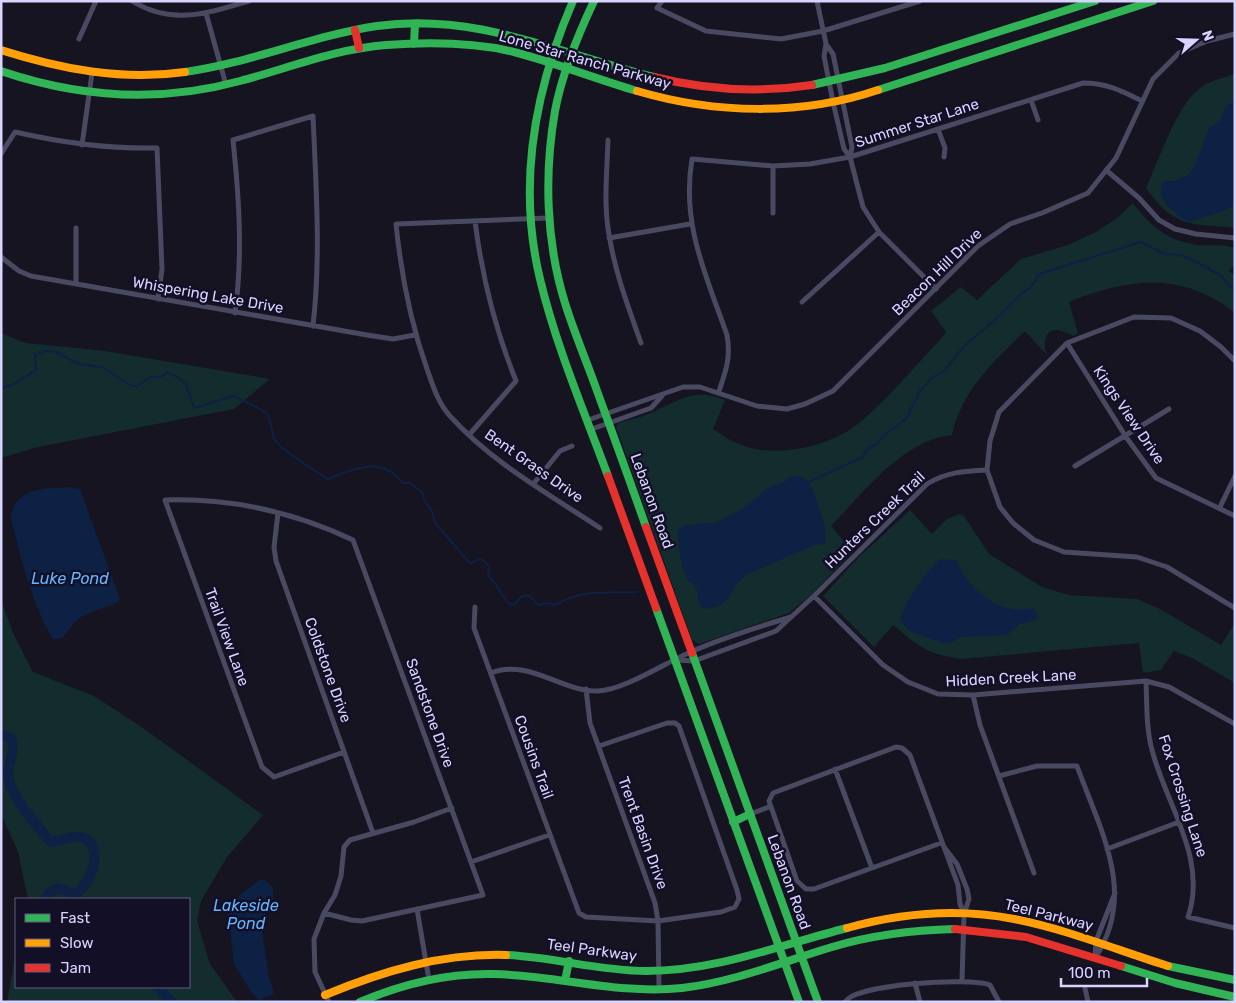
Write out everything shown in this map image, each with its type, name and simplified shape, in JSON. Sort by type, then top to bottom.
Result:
[{"type":"main road","points":[[573,1],[548,62],[536,106],[530,146],[528,188],[530,218],[543,296],[799,1002]]},
{"type":"main road","name":"Lebanon Road","points":[[594,1],[570,52],[555,109],[550,144],[549,218],[556,265],[565,302],[818,1002]]},
{"type":"main road","name":"Lone Star Ranch Parkway","points":[[1,50],[35,62],[92,73],[143,76],[182,73],[221,66],[328,34],[415,24],[501,31],[664,80],[707,88],[773,91],[830,84],[892,67],[1095,1]]},
{"type":"main road","name":"Lone Star Ranch Parkway","points":[[1,71],[25,79],[89,92],[171,93],[226,85],[320,57],[359,48],[414,44],[489,47],[548,62],[666,99],[709,107],[771,109],[842,100],[1153,1]]},
{"type":"main road","points":[[414,44],[415,24]]},
{"type":"main road","points":[[355,30],[359,48]]},
{"type":"main road","points":[[733,822],[750,814]]},
{"type":"main road","name":"Teel Parkway","points":[[327,999],[384,972],[426,962],[476,955],[527,956],[617,970],[660,971],[719,965],[858,925],[903,916],[964,914],[1031,922],[1096,941],[1185,971],[1235,980]]},
{"type":"main road","name":"Teel Parkway","points":[[360,1002],[401,987],[429,980],[471,974],[502,974],[617,988],[659,989],[737,978],[838,945],[884,934],[926,929],[963,929],[1025,937],[1188,989],[1235,997]]},
{"type":"main road","points":[[565,981],[569,962]]},
{"type":"street","points":[[78,39],[96,1]]},
{"type":"street","points":[[132,1],[151,12],[171,16],[206,13],[249,1]]},
{"type":"street","points":[[662,1],[657,8],[706,31],[780,39],[823,31],[920,1]]},
{"type":"street","points":[[817,1],[826,44],[833,54],[852,147],[850,157],[863,207],[879,232],[936,289]]},
{"type":"street","points":[[206,13],[226,85]]},
{"type":"street","name":"Beacon Hill Drive","points":[[588,420],[651,397],[663,396],[683,388],[700,387],[744,402],[771,408],[787,409],[822,398],[834,391],[989,237],[1010,224],[1042,213],[1088,193],[1116,158],[1153,79],[1179,53],[1207,41],[1235,34]]},
{"type":"street","points":[[826,44],[824,56],[833,102],[844,150],[850,157]]},
{"type":"street","points":[[82,145],[92,73]]},
{"type":"street","name":"Summer Star Lane","points":[[690,224],[689,182],[692,159],[773,166],[810,164],[850,157],[1083,83],[1101,83],[1116,88],[1142,102]]},
{"type":"street","points":[[1030,100],[1038,120]]},
{"type":"street","points":[[235,313],[240,277],[238,185],[233,140],[313,116],[318,273],[313,326]]},
{"type":"street","points":[[938,129],[945,148],[944,157]]},
{"type":"street","points":[[1,154],[15,132],[82,145],[115,149],[157,148],[162,269],[158,299]]},
{"type":"street","points":[[608,140],[606,202],[609,238],[618,278],[641,343]]},
{"type":"street","points":[[773,166],[773,213]]},
{"type":"street","points":[[1106,170],[1134,193],[1159,220],[1175,229],[1196,234],[1235,238]]},
{"type":"street","points":[[469,435],[516,381],[491,311],[480,265],[476,221],[549,218]]},
{"type":"street","name":"Bent Grass Drive","points":[[476,221],[396,224],[403,279],[415,335],[437,398],[450,416],[469,435],[503,463],[600,528]]},
{"type":"street","points":[[609,238],[690,224],[727,335],[729,363],[719,392]]},
{"type":"street","points":[[76,228],[76,284]]},
{"type":"street","points":[[802,302],[879,232]]},
{"type":"street","name":"Whispering Lake Drive","points":[[1,257],[19,271],[31,276],[393,339],[415,335]]},
{"type":"street","points":[[1235,361],[1200,330],[1171,318],[1134,317],[1067,343],[999,412],[990,441],[987,470],[1000,507],[1012,523],[1034,540],[1064,552],[1137,557],[1167,567],[1235,608]]},
{"type":"street","name":"Kings View Drive","points":[[1067,343],[1126,437],[1156,478],[1220,507],[1235,516]]},
{"type":"street","name":"Beacon Hill Drive","points":[[592,429],[651,408],[663,396]]},
{"type":"street","points":[[1075,466],[1126,437],[1169,409]]},
{"type":"street","points":[[534,483],[560,451],[572,446]]},
{"type":"street","name":"Hunters Creek Trail","points":[[676,660],[694,661],[776,631],[794,616],[927,484],[938,476],[956,472],[987,470]]},
{"type":"street","points":[[1220,507],[1235,476]]},
{"type":"street","name":"Trail View Lane","points":[[278,514],[240,504],[164,500],[262,767],[274,777],[344,752]]},
{"type":"street","name":"Sandstone Drive","points":[[278,514],[353,540],[483,895],[417,909]]},
{"type":"street","name":"Coldstone Drive","points":[[278,514],[274,547],[276,561],[373,833]]},
{"type":"street","name":"Hidden Creek Lane","points":[[814,596],[883,665],[908,682],[938,694],[973,695],[1146,681],[1169,687],[1235,724]]},
{"type":"street","name":"Cousins Trail","points":[[475,607],[474,628],[579,913],[586,917],[658,921]]},
{"type":"street","name":"Hunters Creek Trail","points":[[491,673],[500,669],[518,669],[594,691],[609,689],[676,660],[691,651],[794,616]]},
{"type":"street","name":"Fox Crossing Lane","points":[[1146,681],[1152,750],[1179,822],[1194,870],[1194,900],[1188,917],[1235,928]]},
{"type":"street","name":"Trent Basin Drive","points":[[586,689],[588,712],[652,896],[658,921],[659,989]]},
{"type":"street","points":[[973,695],[980,725],[1034,873]]},
{"type":"street","points":[[599,746],[667,723],[675,723],[680,730],[737,890],[738,903],[730,910],[658,921]]},
{"type":"street","points":[[941,843],[814,889],[801,887],[797,881],[769,801],[773,793],[896,747],[902,748],[910,756],[958,885],[960,904],[964,914]]},
{"type":"street","points":[[998,776],[1037,766],[1077,766],[1114,869],[1116,891],[1115,914],[1105,944],[1095,958]]},
{"type":"street","points":[[835,769],[872,868]]},
{"type":"street","points":[[750,814],[770,806]]},
{"type":"street","points":[[327,999],[315,972],[313,959],[314,939],[324,912],[335,895],[341,876],[344,847],[350,840],[414,822],[452,808]]},
{"type":"street","points":[[1108,849],[1179,822]]},
{"type":"street","points":[[471,862],[549,835]]},
{"type":"street","points":[[941,843],[957,864],[965,880],[969,899],[964,914],[962,981]]},
{"type":"street","points":[[1095,958],[1096,941],[1116,891]]},
{"type":"street","points":[[324,912],[351,920],[362,921],[417,909],[429,980]]},
{"type":"street","points":[[845,1001],[861,992],[915,983],[962,981],[986,984],[993,987],[999,1002]]},
{"type":"street","points":[[915,983],[920,1002]]},
{"type":"street","points":[[1086,988],[1088,1002]]},
{"type":"green space","points":[[1235,74],[1235,228],[1184,222],[1166,211],[1146,188],[1176,120],[1191,97],[1207,84]]},
{"type":"green space","points":[[1133,203],[1154,226],[1179,241],[1189,244],[1235,248],[1235,264],[1229,271],[1235,276],[1235,313],[1215,299],[1195,290],[1155,283],[1113,288],[1069,302],[1078,333],[1073,336],[1065,332],[1052,331],[1046,337],[1046,354],[1025,331],[990,366],[971,390],[963,404],[952,435],[934,439],[917,446],[901,457],[871,484],[831,526],[853,552],[810,596],[789,613],[699,644],[692,640],[616,427],[618,423],[650,414],[684,398],[706,395],[725,400],[713,429],[747,447],[775,451],[790,450],[835,438],[848,431],[870,414],[939,341],[946,332],[931,311],[961,287],[977,300],[1021,259],[1068,245],[1096,232],[1116,219]]},
{"type":"green space","points":[[1,333],[25,343],[105,351],[270,379],[234,409],[38,447],[1,458]]},
{"type":"green space","points":[[910,510],[932,534],[947,519],[959,514],[964,516],[989,554],[1042,587],[1069,595],[1137,599],[1160,609],[1221,645],[1235,623],[1235,683],[1192,658],[1174,651],[1161,670],[1143,673],[1139,643],[961,659],[931,652],[893,625],[874,647],[823,596],[859,557]]},
{"type":"green space","points":[[1,600],[13,633],[33,672],[94,696],[143,728],[263,815],[227,857],[201,901],[197,921],[210,964],[237,1002],[7,1002],[15,958],[15,988],[190,988],[190,898],[28,898],[18,852],[1,814]]},
{"type":"water","points":[[1235,100],[1235,204],[1224,211],[1188,222],[1163,200],[1161,188],[1164,181],[1174,181],[1187,176],[1194,168],[1209,128],[1220,121],[1225,108]]},
{"type":"water","points":[[800,476],[805,479],[812,489],[818,504],[824,523],[825,544],[814,545],[748,574],[720,605],[704,609],[700,605],[694,585],[688,580],[684,570],[679,548],[678,530],[684,526],[716,523],[744,508],[766,489],[786,481],[789,477]]},
{"type":"water","name":"Luke Pond","points":[[71,487],[80,489],[120,599],[117,603],[80,618],[62,638],[53,639],[39,612],[18,546],[11,516],[14,506],[26,494],[43,489]]},
{"type":"water","points":[[940,559],[956,560],[968,581],[986,598],[1008,608],[1020,610],[1032,608],[1037,613],[1036,620],[1019,624],[1007,635],[960,637],[952,642],[942,643],[909,631],[900,619],[912,594],[922,579]]},
{"type":"water","name":"Lakeside Pond","points":[[259,880],[265,880],[273,888],[273,907],[265,915],[261,924],[269,977],[274,992],[272,995],[259,1000],[252,993],[234,964],[228,910],[240,895]]},
{"type":"waterway","points":[[806,483],[863,457],[868,448],[877,444],[884,435],[906,419],[920,391],[932,378],[945,370],[966,344],[1031,287],[1039,274],[1141,242],[1162,253],[1184,256],[1200,264],[1220,275],[1235,291]]},
{"type":"waterway","points":[[1,389],[14,384],[36,370],[35,355],[45,351],[56,352],[79,364],[102,367],[132,386],[138,386],[150,377],[161,377],[167,373],[174,375],[186,385],[194,408],[233,396],[265,412],[269,417],[274,437],[278,444],[299,461],[328,479],[358,468],[377,467],[386,469],[403,483],[410,483],[422,492],[425,502],[432,511],[435,523],[470,563],[481,559],[489,566],[488,576],[508,603],[514,605],[522,596],[530,596],[538,605],[549,603],[555,605],[575,596],[585,594],[637,592]]},
{"type":"waterway","points":[[1,735],[11,738],[13,747],[8,773],[9,782],[18,800],[31,818],[51,842],[79,837],[88,840],[93,846],[95,854],[94,864],[87,882],[81,889],[75,894],[58,888],[48,894],[46,898]]},
{"type":"waterway","points":[[158,988],[172,1002]]},
{"type":"traffic: fast","points":[[573,1],[560,34],[540,103],[530,172],[530,208],[533,243],[540,279],[554,329],[608,476]]},
{"type":"traffic: fast","points":[[594,1],[571,55],[555,111],[551,135],[548,183],[551,232],[559,280],[572,325],[646,527]]},
{"type":"traffic: fast","points":[[812,85],[885,68],[1095,1]]},
{"type":"traffic: fast","points":[[878,90],[1153,1]]},
{"type":"traffic: fast","points":[[185,72],[233,62],[352,30],[414,23],[450,25],[484,30],[552,47],[654,77]]},
{"type":"traffic: fast","points":[[414,44],[415,24]]},
{"type":"traffic: fast","points":[[1,71],[60,87],[119,94],[150,94],[210,88],[349,50],[386,45],[434,43],[483,46],[514,52],[637,91]]},
{"type":"traffic: fast","points":[[656,608],[799,1002]]},
{"type":"traffic: fast","points":[[692,653],[818,1002]]},
{"type":"traffic: fast","points":[[733,822],[750,814]]},
{"type":"traffic: fast","points":[[506,955],[628,970],[672,970],[723,962],[847,928]]},
{"type":"traffic: fast","points":[[360,1002],[408,985],[458,975],[476,974],[517,975],[634,989],[682,988],[758,971],[862,939],[908,932],[955,929]]},
{"type":"traffic: fast","points":[[565,981],[569,961]]},
{"type":"traffic: fast","points":[[1121,966],[1175,983],[1235,997]]},
{"type":"traffic: fast","points":[[1168,966],[1235,980]]},
{"type":"traffic: slow","points":[[1,50],[46,63],[92,72],[138,75],[185,72]]},
{"type":"traffic: slow","points":[[637,91],[697,104],[727,108],[758,109],[819,104],[878,90]]},
{"type":"traffic: slow","points":[[847,928],[888,919],[930,914],[951,913],[993,916],[1053,928],[1168,966]]},
{"type":"traffic: slow","points":[[325,995],[391,971],[436,960],[483,955],[506,955]]},
{"type":"traffic: jam","points":[[355,30],[359,48]]},
{"type":"traffic: jam","points":[[654,77],[693,85],[733,89],[772,89],[812,85]]},
{"type":"traffic: jam","points":[[608,476],[656,608]]},
{"type":"traffic: jam","points":[[646,527],[692,653]]},
{"type":"traffic: jam","points":[[955,929],[1026,937],[1121,966]]}]
